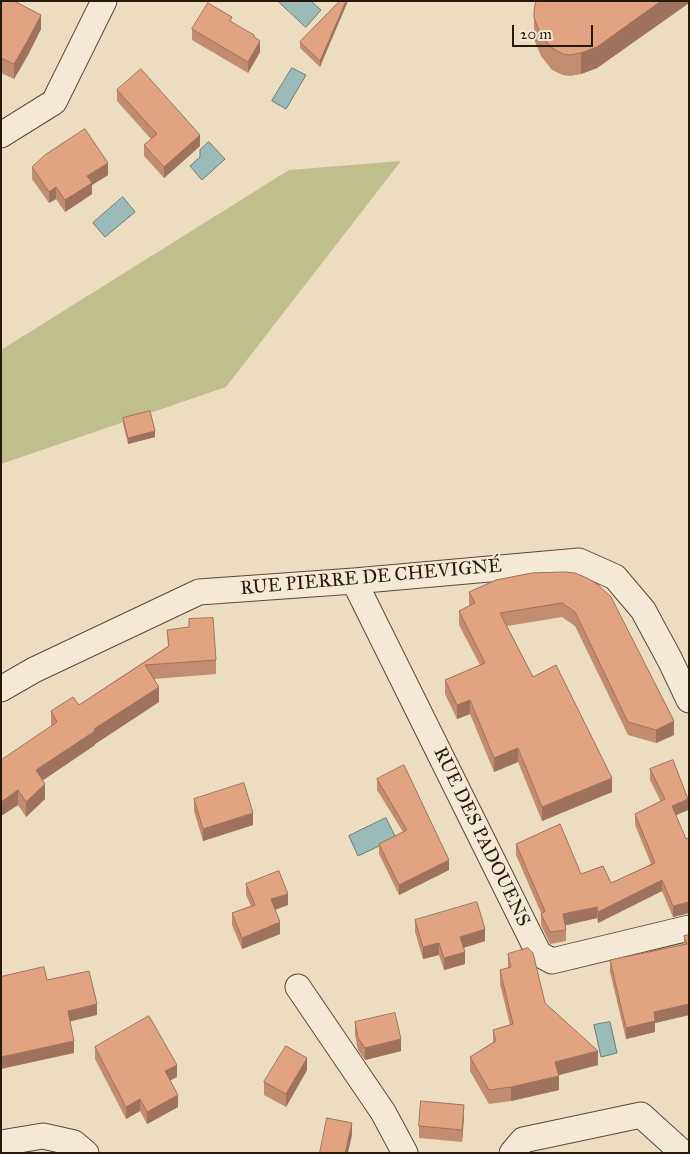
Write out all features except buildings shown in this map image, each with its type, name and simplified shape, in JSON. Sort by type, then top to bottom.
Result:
[{"type":"street","points":[[1,135],[54,102],[104,1]]},
{"type":"street","name":"RUE PIERRE DE CHEVIGNÉ","points":[[1,689],[34,670],[199,592],[354,581],[579,560],[615,577],[643,610],[689,700]]},
{"type":"street","name":"RUE DES PADOUENS","points":[[354,581],[539,954],[552,961],[689,928]]},
{"type":"street","points":[[298,987],[384,1112],[405,1153]]},
{"type":"street","points":[[512,1153],[524,1140],[641,1116],[683,1153]]},
{"type":"street","points":[[1,1144],[43,1136],[74,1142],[86,1153]]},
{"type":"green space","points":[[401,161],[226,387],[1,464],[1,350],[289,170]]},
{"type":"water","points":[[278,1],[311,1],[321,10],[306,27]]},
{"type":"water","points":[[292,68],[306,75],[286,109],[272,101]]},
{"type":"water","points":[[209,142],[225,159],[202,180],[190,166],[200,157],[200,150]]},
{"type":"water","points":[[123,197],[135,212],[105,237],[93,223]]},
{"type":"water","points":[[386,818],[396,838],[358,856],[349,836]]},
{"type":"water","points":[[610,1022],[617,1053],[601,1057],[594,1025]]}]
